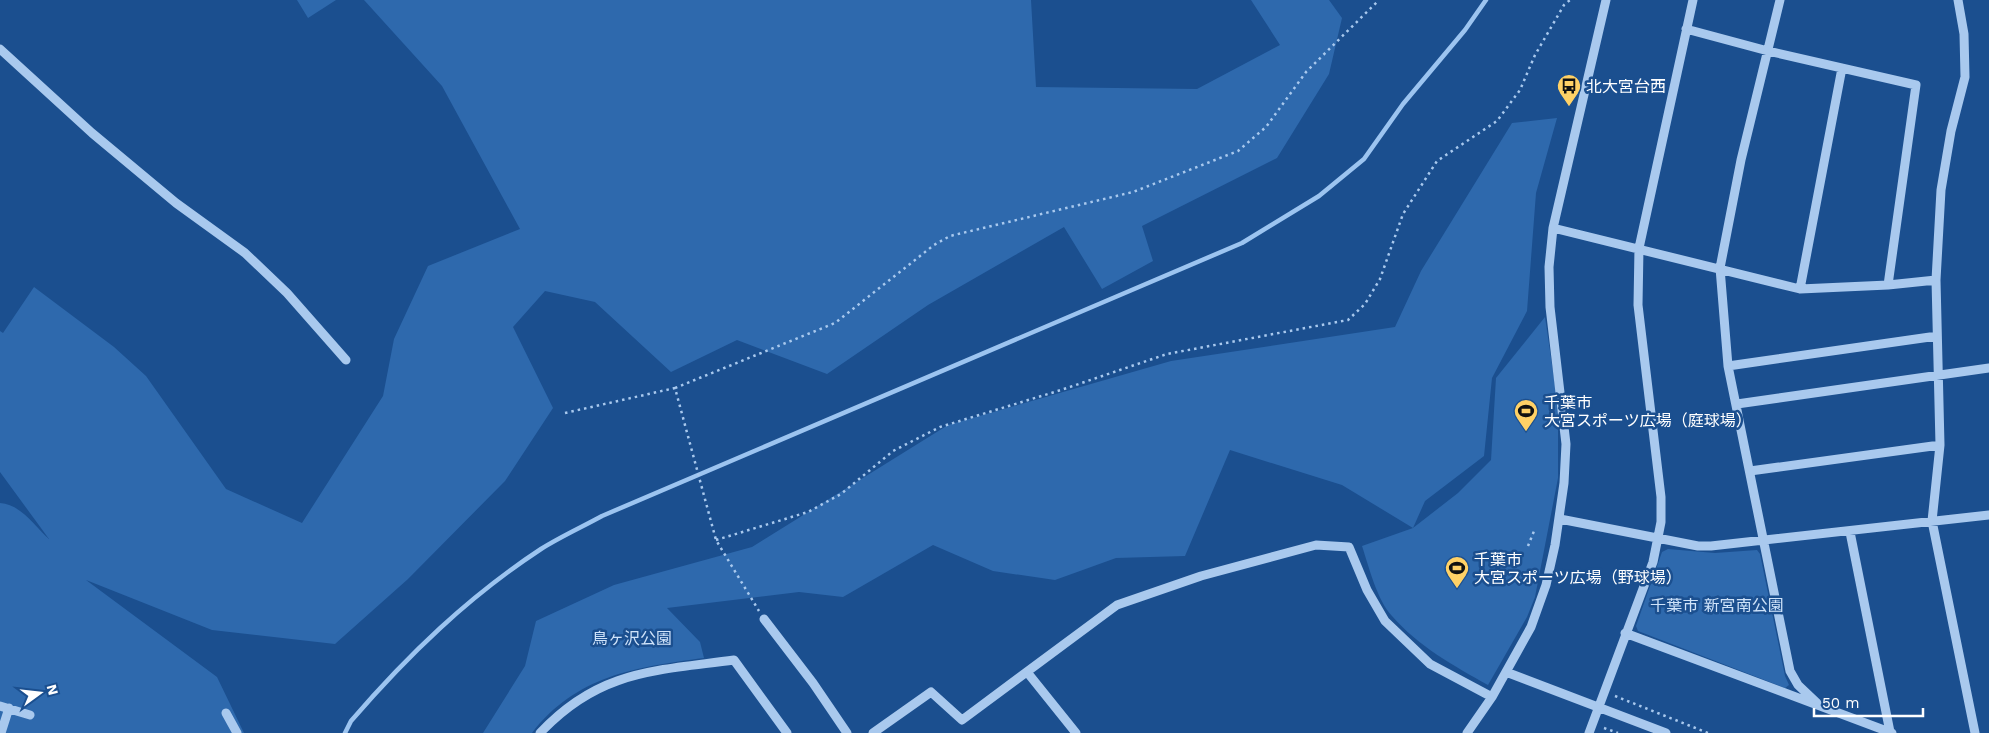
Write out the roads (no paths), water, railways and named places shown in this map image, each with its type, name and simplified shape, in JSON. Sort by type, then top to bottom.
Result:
[{"type":"street","points":[[1467,733],[1492,697],[1531,627],[1546,585],[1560,519],[1566,444],[1550,307],[1549,267],[1554,228],[1606,0]]},
{"type":"street","points":[[1589,733],[1597,706],[1653,562],[1658,538],[1661,497],[1638,305],[1639,248],[1693,0]]},
{"type":"street","points":[[1780,0],[1741,160],[1720,268],[1728,366],[1790,671],[1798,685],[1817,703]]},
{"type":"street","points":[[1958,0],[1964,34],[1965,77],[1951,131],[1941,190],[1936,280],[1940,374],[1940,445],[1932,520],[1975,733]]},
{"type":"street","points":[[1686,30],[1916,85],[1888,285]]},
{"type":"street","points":[[0,49],[92,133],[176,203],[244,253],[287,293],[346,360]]},
{"type":"street","points":[[1800,289],[1842,68]]},
{"type":"street","points":[[1554,228],[1800,289],[1888,285],[1936,280]]},
{"type":"street","points":[[1728,366],[1937,336]]},
{"type":"street","points":[[1737,404],[1989,368]]},
{"type":"street","points":[[1750,471],[1940,445]]},
{"type":"street","points":[[1560,519],[1711,546],[1989,515]]},
{"type":"street","points":[[1850,532],[1891,733]]},
{"type":"street","points":[[873,733],[931,692],[962,720],[1117,605],[1201,576],[1316,545],[1349,548],[1368,590],[1385,621],[1430,664],[1492,697]]},
{"type":"street","points":[[764,619],[813,683],[847,733]]},
{"type":"street","points":[[1625,633],[1817,703],[1891,733]]},
{"type":"street","points":[[540,733],[570,705],[592,690],[614,680],[641,672],[734,660],[786,733]]},
{"type":"street","points":[[1027,672],[1076,733]]},
{"type":"street","points":[[1506,672],[1666,733]]},
{"type":"street","points":[[1,733],[4,707],[30,715]]},
{"type":"street","points":[[226,713],[237,733]]},
{"type":"waterway","points":[[345,733],[351,721],[394,673],[440,628],[514,567],[556,540],[602,516],[1242,243],[1319,196],[1364,159],[1403,104],[1465,30],[1486,0]]},
{"type":"place","name":"北大宮台西","points":[[1569,107]]},
{"type":"place","name":"千葉市 大宮スポーツ広場（庭球場）","points":[[1526,432]]},
{"type":"place","name":"千葉市 大宮スポーツ広場（野球場）","points":[[1457,589]]},
{"type":"park label","name":"千葉市 新宮南公園","points":[[1717,605]]},
{"type":"park label","name":"鳥ヶ沢公園","points":[[632,638]]}]
